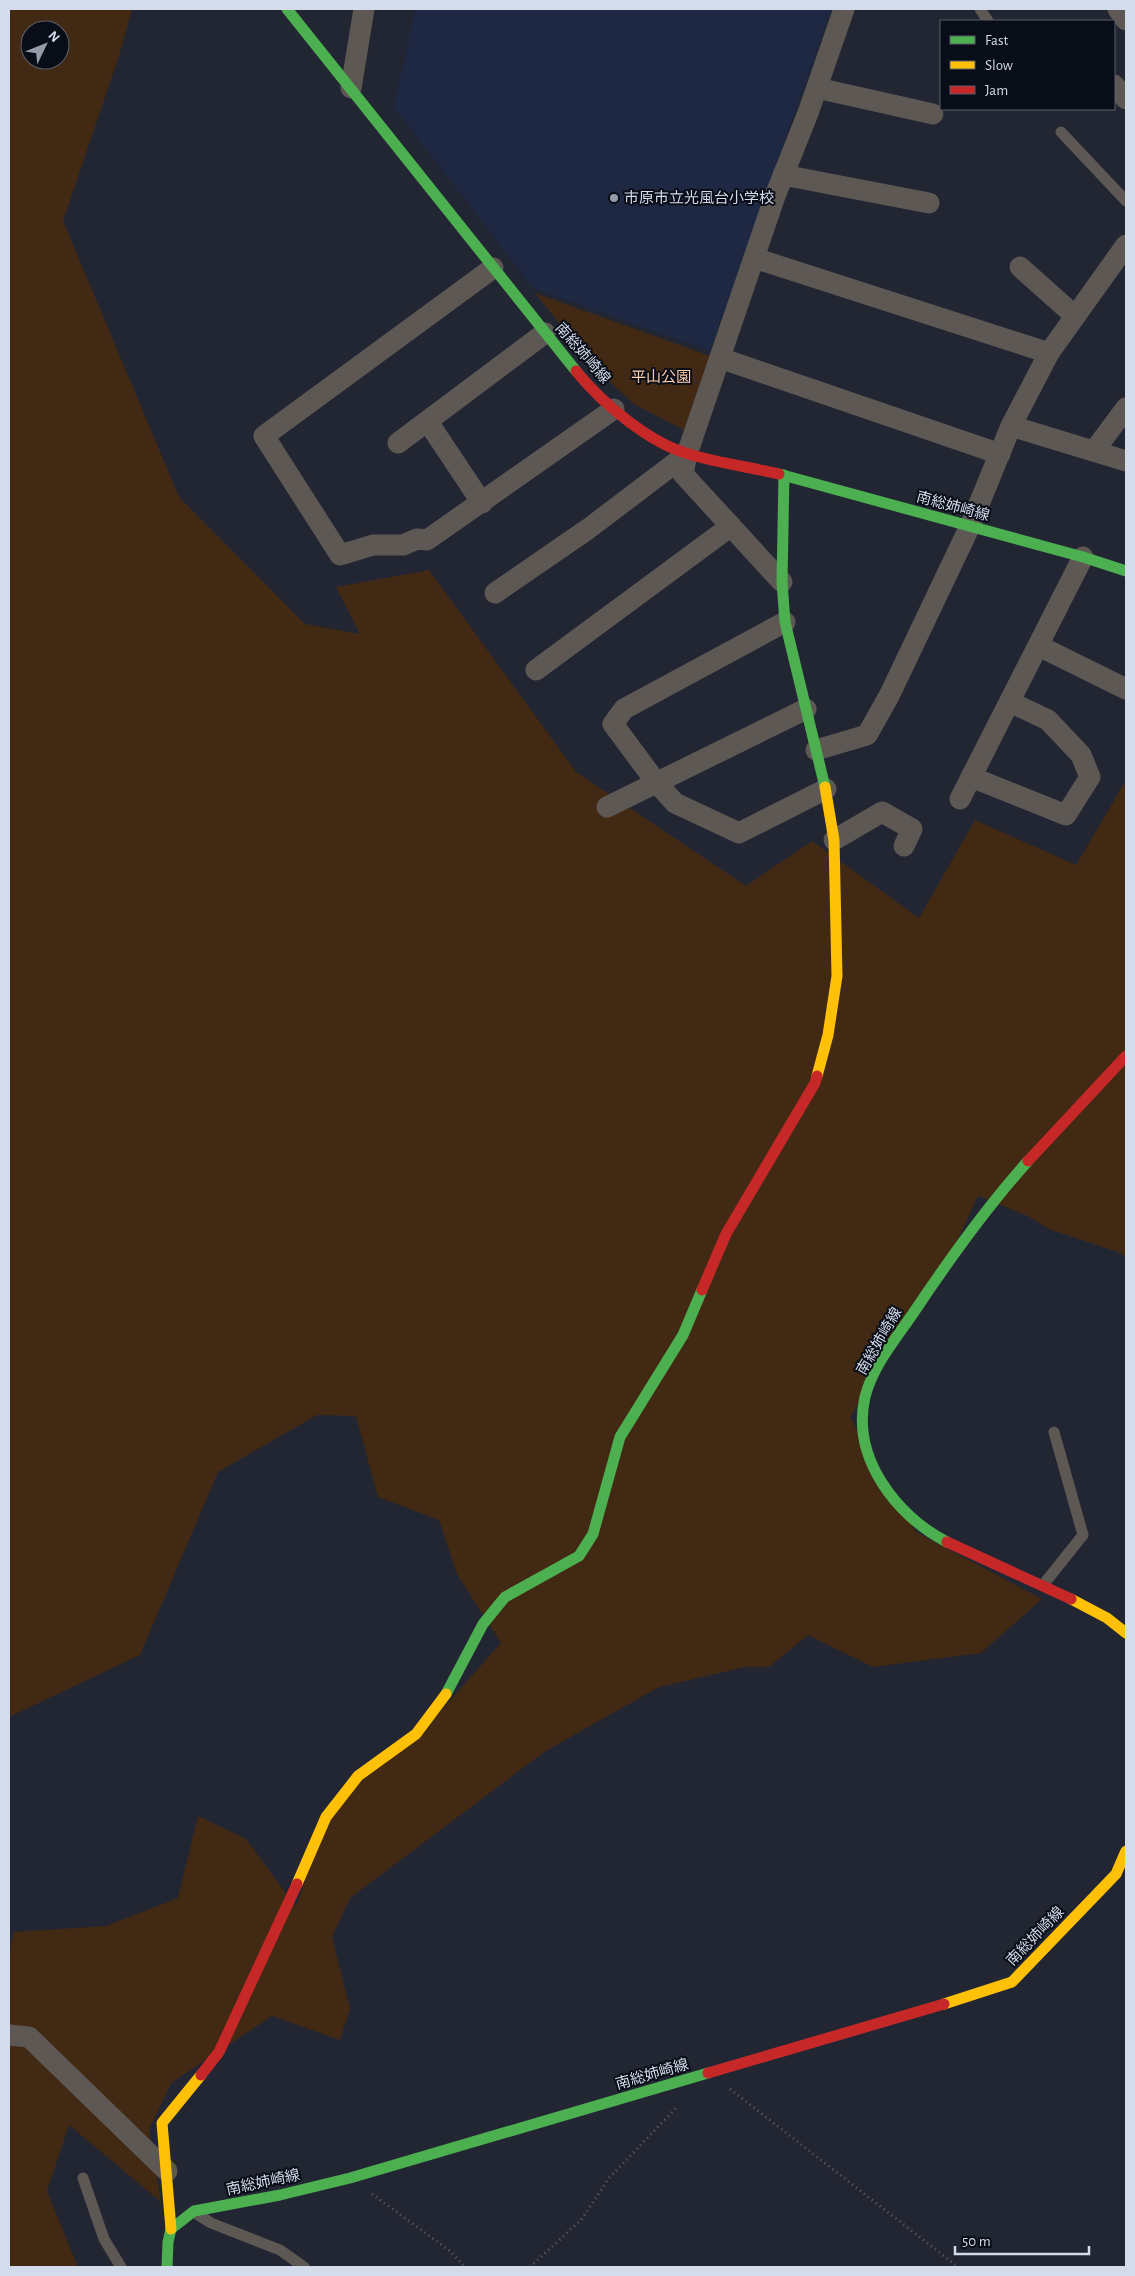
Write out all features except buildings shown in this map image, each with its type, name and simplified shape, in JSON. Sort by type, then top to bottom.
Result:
[{"type":"main road","name":"南総姉崎線","points":[[287,9],[584,382],[614,409],[649,436],[687,454],[784,475],[1083,557],[1126,571]]},
{"type":"main road","points":[[167,2267],[168,2242],[171,2229],[162,2123],[219,2052],[296,1888],[326,1816],[358,1776],[416,1734],[443,1699],[483,1624],[505,1597],[579,1556],[593,1534],[620,1437],[682,1335],[726,1234],[815,1083],[828,1035],[837,976],[834,840],[826,789],[785,622],[782,582],[784,475]]},
{"type":"main road","name":"南総姉崎線","points":[[1126,1056],[1075,1109],[962,1241],[886,1354],[872,1379],[863,1410],[864,1435],[876,1474],[889,1494],[905,1513],[928,1532],[971,1554],[1094,1610],[1119,1626],[1126,1633]]},
{"type":"main road","name":"南総姉崎線","points":[[171,2229],[194,2212],[280,2195],[350,2178],[971,1996],[1012,1982],[1116,1874],[1125,1859]]},
{"type":"street","points":[[351,88],[364,9]]},
{"type":"street","points":[[782,582],[683,474],[687,454],[754,258],[844,9]]},
{"type":"street","points":[[1118,9],[1126,20]]},
{"type":"street","points":[[1115,85],[1126,99]]},
{"type":"street","points":[[817,88],[933,114]]},
{"type":"street","points":[[783,175],[929,203]]},
{"type":"street","points":[[816,750],[867,735],[889,696],[970,526],[1011,426],[1049,353],[1126,244]]},
{"type":"street","points":[[754,258],[1049,353]]},
{"type":"street","points":[[1020,267],[1075,316]]},
{"type":"street","points":[[493,268],[264,436],[340,555],[373,545],[403,545],[417,539],[427,540],[614,409]]},
{"type":"street","points":[[398,443],[545,333]]},
{"type":"street","points":[[720,358],[1000,454]]},
{"type":"street","points":[[1094,451],[1126,408]]},
{"type":"street","points":[[428,422],[482,503]]},
{"type":"street","points":[[1011,426],[1126,461]]},
{"type":"street","points":[[495,593],[588,530],[687,454]]},
{"type":"street","points":[[536,670],[731,526]]},
{"type":"street","points":[[960,799],[1083,557]]},
{"type":"street","points":[[785,622],[624,709],[613,724],[656,782],[675,803],[739,833],[826,789]]},
{"type":"street","points":[[1039,646],[1126,689]]},
{"type":"street","points":[[971,777],[1066,815],[1090,777],[1081,755],[1048,720],[1010,702]]},
{"type":"street","points":[[607,807],[806,709]]},
{"type":"street","points":[[834,840],[882,812],[912,829],[904,846]]},
{"type":"street","points":[[9,2035],[29,2037],[167,2172]]},
{"type":"lane","points":[[980,9],[987,20]]},
{"type":"lane","points":[[1061,132],[1126,201]]},
{"type":"lane","points":[[1043,1586],[1083,1535],[1054,1432]]},
{"type":"lane","points":[[83,2178],[104,2240],[121,2267]]},
{"type":"lane","points":[[194,2212],[211,2223],[280,2250],[304,2267]]},
{"type":"path","points":[[720,2070],[723,2084],[958,2267]]},
{"type":"path","points":[[530,2267],[580,2220],[609,2178],[685,2100]]},
{"type":"path","points":[[350,2178],[450,2251],[465,2267]]},
{"type":"shaded area","name":"市原市立光風台小学校","points":[[415,9],[835,9],[829,16],[710,351],[533,288],[394,107]]},
{"type":"green space","points":[[9,9],[132,9],[119,56],[63,221],[179,497],[305,624],[360,634],[336,587],[429,570],[576,772],[746,886],[812,841],[919,918],[975,820],[1076,865],[1126,780],[1126,1258],[1121,1253],[1049,1229],[1028,1216],[978,1196],[948,1261],[850,1417],[916,1532],[1042,1599],[981,1653],[873,1667],[808,1635],[769,1667],[745,1667],[659,1687],[544,1752],[350,1898],[332,1937],[350,2009],[340,2040],[272,2016],[171,2083],[149,2130],[161,2202],[69,2125],[47,2191],[78,2267],[9,2267],[9,1951],[14,1932],[106,1926],[178,1898],[198,1816],[246,1839],[296,1907],[332,1804],[437,1715],[501,1643],[457,1574],[439,1520],[378,1497],[356,1416],[317,1415],[218,1472],[140,1655],[9,1717]]},
{"type":"green space","name":"平山公園","points":[[535,293],[710,356],[684,430],[634,404],[596,369]]},
{"type":"traffic: fast","points":[[287,9],[576,371]]},
{"type":"traffic: fast","points":[[779,474],[1083,557],[1126,571]]},
{"type":"traffic: fast","points":[[784,475],[782,582],[785,622],[825,787]]},
{"type":"traffic: fast","points":[[947,1542],[928,1531],[911,1517],[895,1501],[882,1482],[871,1462],[865,1441],[862,1419],[865,1397],[873,1375],[891,1344],[967,1236],[1028,1161]]},
{"type":"traffic: fast","points":[[446,1694],[483,1624],[505,1597],[579,1556],[593,1534],[620,1437],[683,1335],[702,1290]]},
{"type":"traffic: fast","points":[[167,2267],[168,2242],[171,2229],[194,2211],[280,2195],[350,2178],[708,2073]]},
{"type":"traffic: slow","points":[[817,1076],[828,1035],[837,976],[834,840],[825,787]]},
{"type":"traffic: slow","points":[[1071,1599],[1107,1618],[1126,1633]]},
{"type":"traffic: slow","points":[[297,1884],[326,1817],[358,1776],[416,1734],[446,1694]]},
{"type":"traffic: slow","points":[[944,2004],[1012,1982],[1116,1874],[1126,1851]]},
{"type":"traffic: slow","points":[[171,2229],[162,2123],[201,2075]]},
{"type":"traffic: jam","points":[[576,371],[599,396],[627,420],[658,441],[689,454],[779,474]]},
{"type":"traffic: jam","points":[[1028,1161],[1126,1056]]},
{"type":"traffic: jam","points":[[702,1290],[726,1234],[815,1083],[817,1076]]},
{"type":"traffic: jam","points":[[947,1542],[1071,1599]]},
{"type":"traffic: jam","points":[[201,2075],[219,2052],[297,1884]]},
{"type":"traffic: jam","points":[[708,2073],[944,2004]]},
{"type":"place","name":"市原市立光風台小学校","points":[[614,198]]}]
